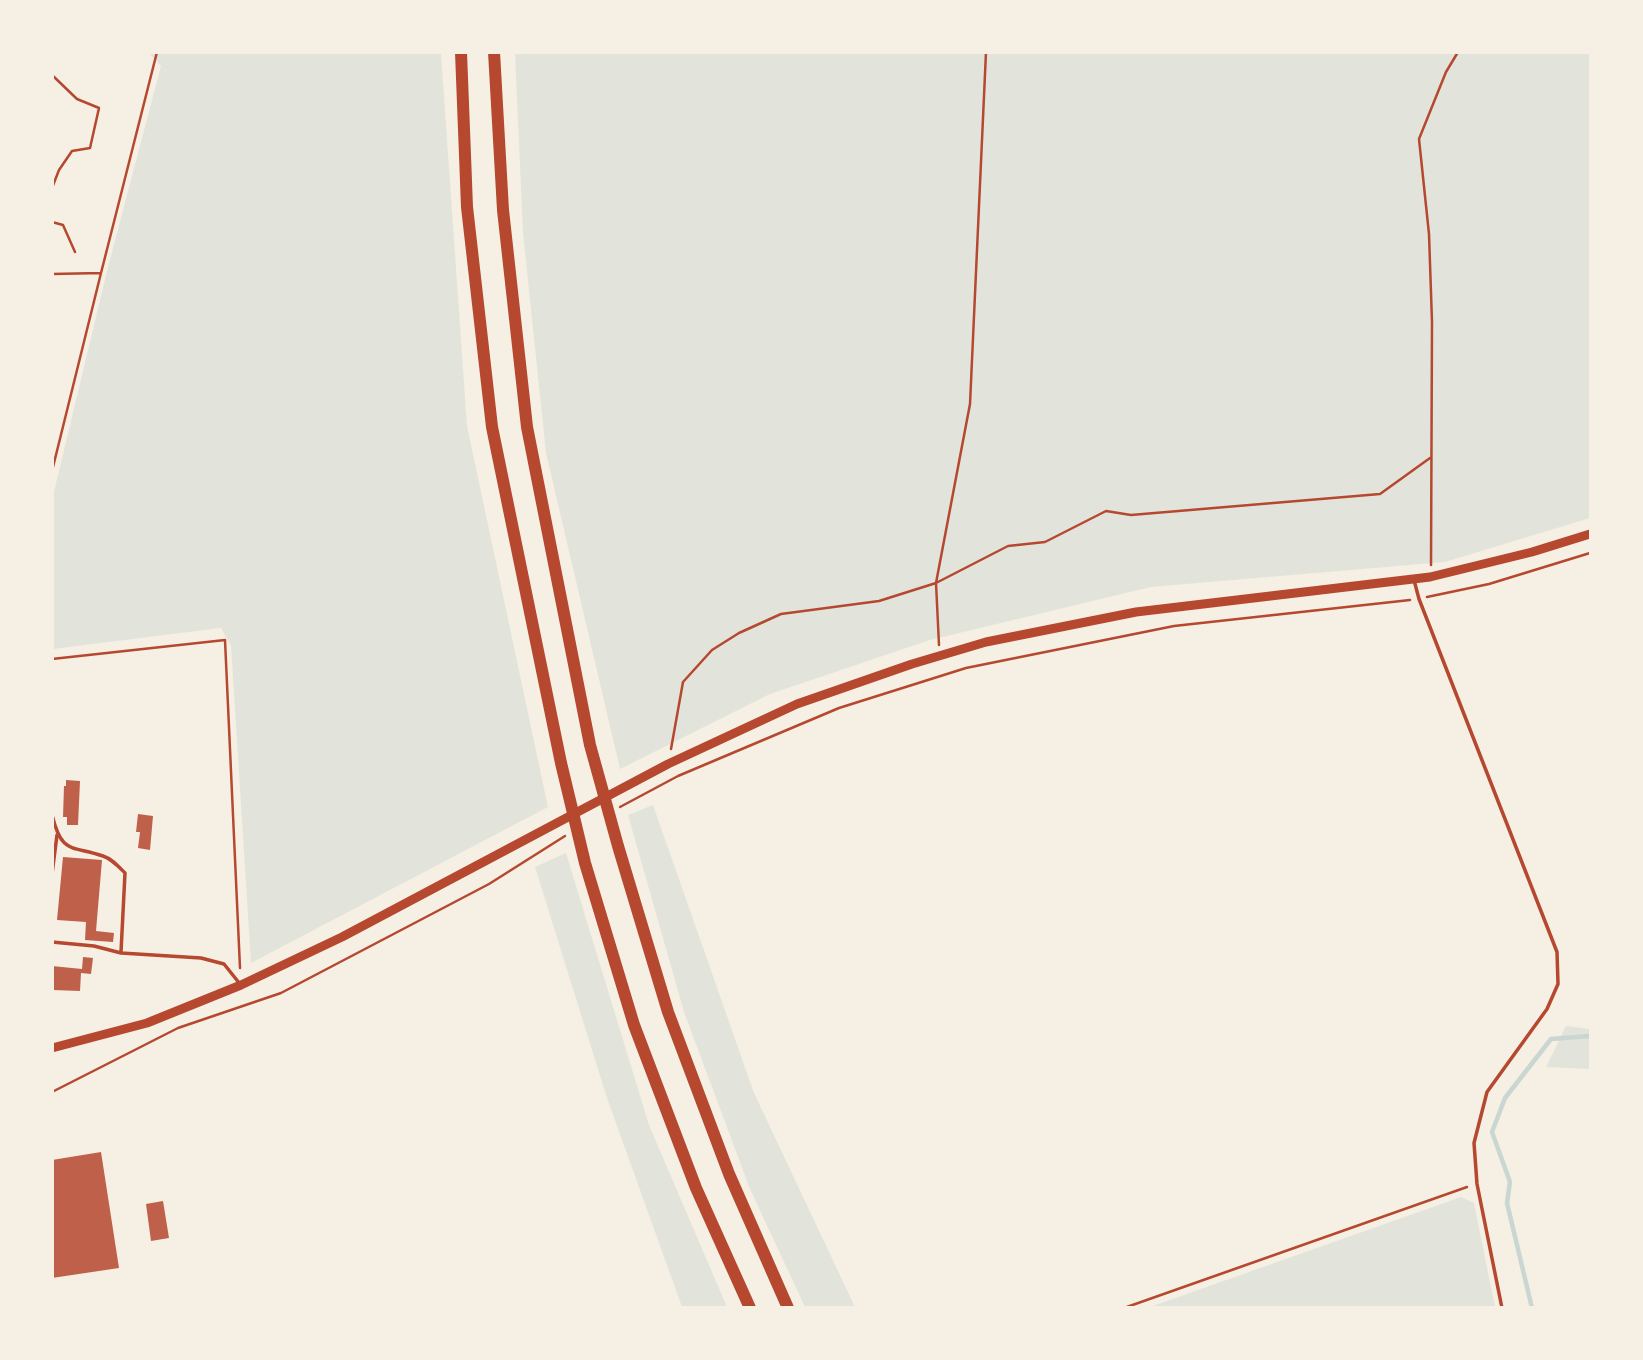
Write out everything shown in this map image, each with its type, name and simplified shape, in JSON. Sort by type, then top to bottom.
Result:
[{"type":"highway","points":[[461,52],[467,207],[492,427],[561,763],[585,863],[634,1025],[696,1188],[750,1307]]},
{"type":"highway","points":[[494,52],[503,210],[527,427],[590,745],[668,1012],[729,1174],[788,1307]]},
{"type":"main road","points":[[52,1048],[147,1023],[241,985],[342,937],[676,760],[797,704],[912,664],[986,642],[1136,612],[1430,577],[1532,552],[1591,534]]},
{"type":"lane","points":[[1414,580],[1419,599],[1557,952],[1558,984],[1547,1009],[1487,1092],[1474,1143],[1476,1184],[1502,1307]]},
{"type":"lane","points":[[52,815],[57,835],[52,874]]},
{"type":"lane","points":[[57,835],[69,848],[104,856],[125,873],[121,953]]},
{"type":"lane","points":[[52,942],[121,953],[201,958],[223,964],[241,985]]},
{"type":"path","points":[[52,471],[157,52]]},
{"type":"path","points":[[939,677],[936,583],[970,404],[986,52]]},
{"type":"path","points":[[1430,577],[1432,322],[1429,234],[1419,139],[1446,72],[1458,52]]},
{"type":"path","points":[[52,75],[77,99],[99,108],[90,148],[72,151],[59,170],[52,188]]},
{"type":"path","points":[[52,222],[64,225],[75,252]]},
{"type":"path","points":[[52,274],[101,273]]},
{"type":"path","points":[[676,760],[670,747],[683,682],[712,650],[739,633],[781,614],[878,601],[936,583],[1008,546],[1045,542],[1106,511],[1131,515],[1380,494],[1430,458]]},
{"type":"path","points":[[610,813],[678,776],[839,708],[966,668],[1174,626],[1419,599],[1489,584],[1591,552]]},
{"type":"path","points":[[52,659],[225,640],[241,985]]},
{"type":"path","points":[[52,1091],[178,1028],[281,993],[489,884],[565,837]]},
{"type":"path","points":[[1124,1307],[1476,1184]]},
{"type":"shaded area","points":[[149,53],[441,53],[467,426],[548,807],[251,963],[231,646],[221,628],[53,649],[53,496],[108,267],[161,66]]},
{"type":"shaded area","points":[[515,53],[1590,53],[1590,518],[1445,562],[1151,587],[930,640],[770,694],[620,769],[546,453],[523,233]]},
{"type":"shaded area","points":[[653,805],[754,1093],[855,1307],[805,1307],[750,1189],[684,1012],[628,815]]},
{"type":"shaded area","points":[[566,853],[649,1125],[727,1307],[682,1307],[607,1098],[535,867]]},
{"type":"shaded area","points":[[1566,1026],[1590,1029],[1590,1069],[1546,1067]]},
{"type":"shaded area","points":[[1461,1197],[1474,1203],[1495,1307],[1150,1307]]},
{"type":"building","points":[[66,780],[80,781],[78,825],[67,825],[67,817],[63,817]]},
{"type":"building","points":[[138,814],[153,816],[150,850],[138,848]]},
{"type":"building","points":[[63,857],[102,860],[96,931],[114,933],[113,942],[85,940],[86,922],[57,920]]},
{"type":"building","points":[[83,957],[93,958],[91,974],[81,973],[80,991],[53,990],[52,966],[82,969]]},
{"type":"building","points":[[101,1152],[119,1268],[52,1278],[52,1160]]},
{"type":"building","points":[[163,1201],[169,1238],[151,1241],[146,1204]]},
{"type":"waterway","points":[[1532,1308],[1507,1203],[1510,1182],[1492,1132],[1505,1098],[1551,1039],[1590,1036]]}]
